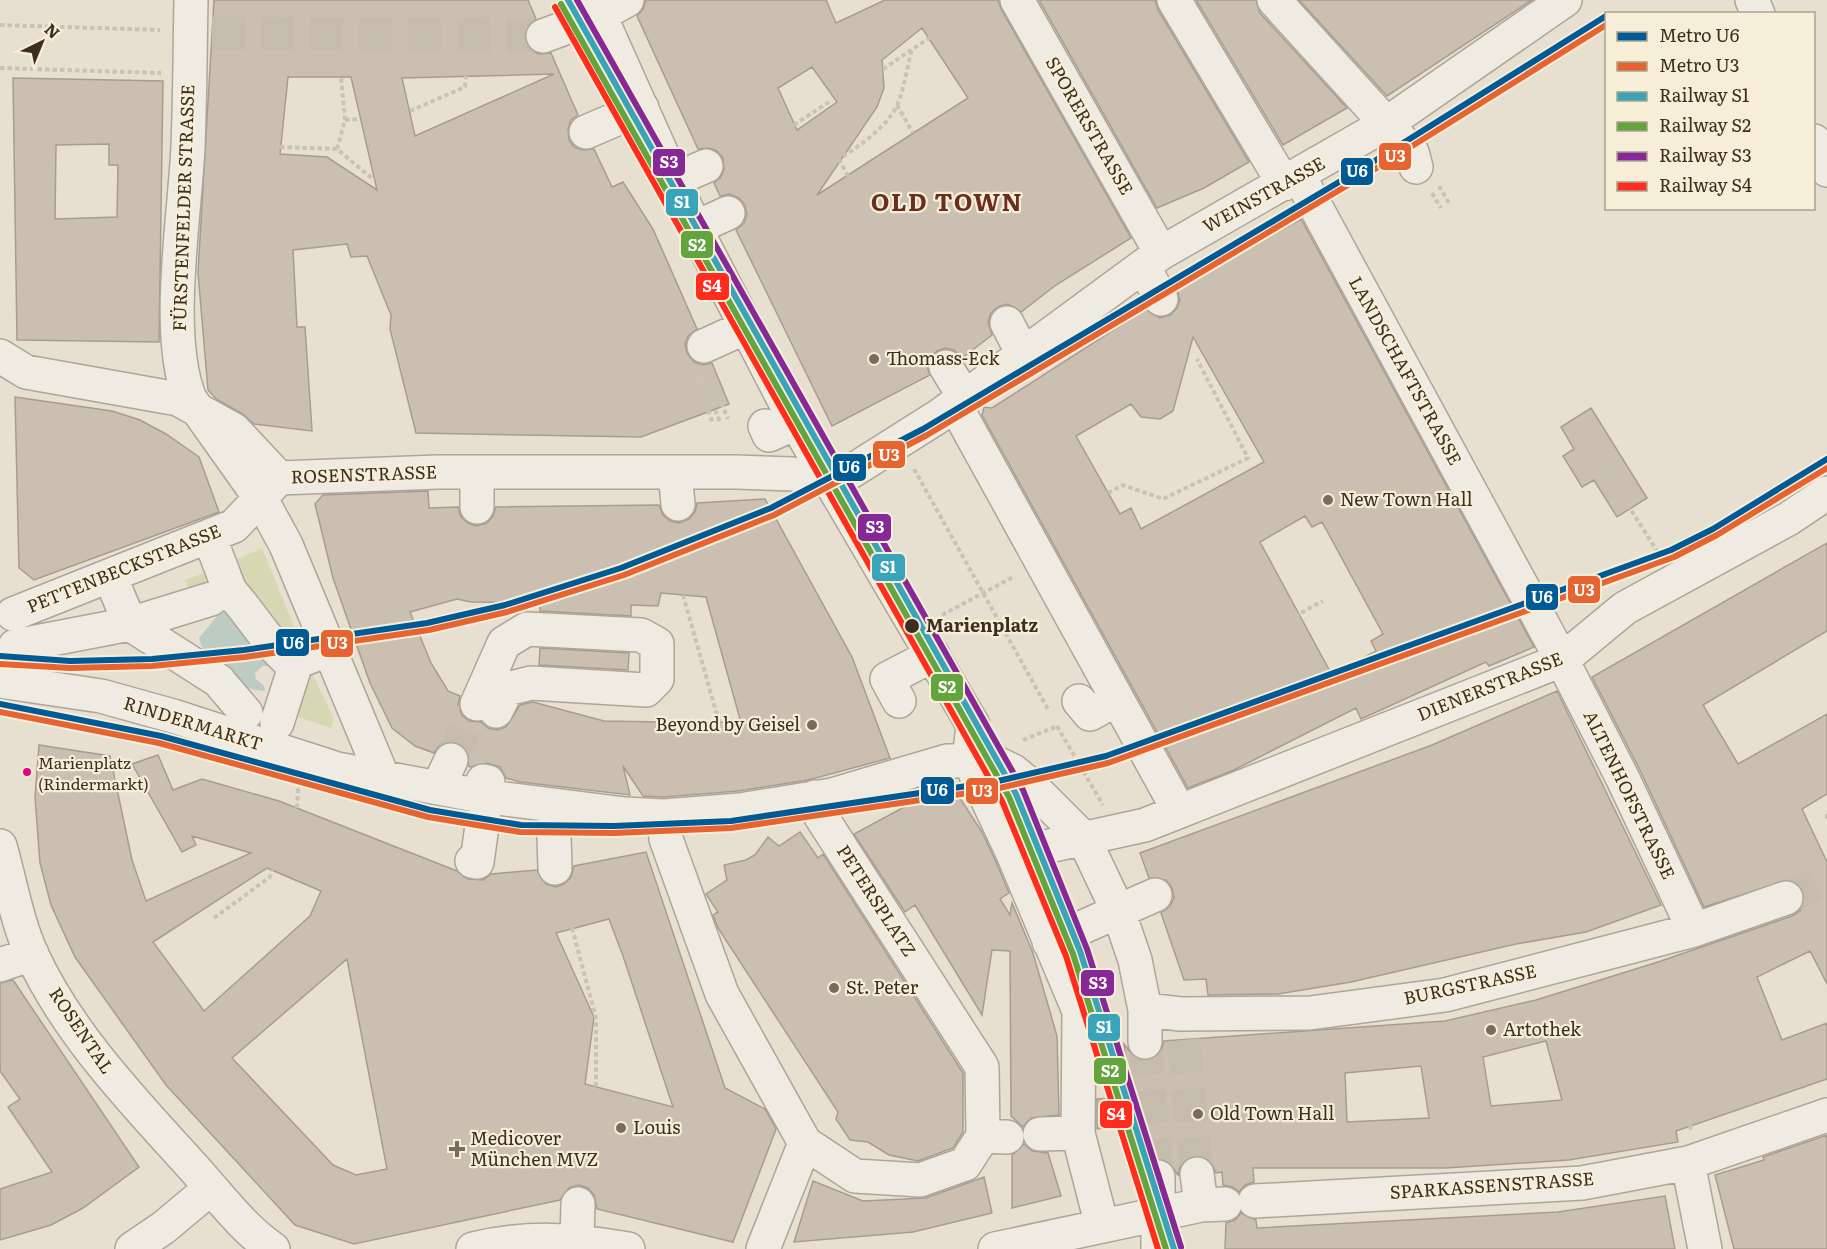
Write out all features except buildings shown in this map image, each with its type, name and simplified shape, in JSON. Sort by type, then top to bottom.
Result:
[{"type":"street","name":"SPORERSTRASSE","points":[[1017,0],[1152,259]]},
{"type":"street","name":"LANDSCHAFTSTRASSE","points":[[1174,0],[1291,180],[1562,660]]},
{"type":"street","points":[[1274,0],[1417,161]]},
{"type":"street","name":"WEINSTRASSE","points":[[954,425],[1023,354],[1152,259],[1386,124],[1553,3]]},
{"type":"street","points":[[543,36],[607,5],[642,108],[695,228],[746,327],[780,425],[833,483],[973,725],[972,760],[976,775],[1079,1011],[1078,1133],[1102,1226]]},
{"type":"street","name":"FÜRSTENFELDER STRASSE","points":[[191,16],[188,145],[177,324],[184,387],[196,409],[270,489]]},
{"type":"street","points":[[586,132],[642,108]]},
{"type":"street","points":[[1815,143],[1827,170]]},
{"type":"street","points":[[674,180],[706,166]]},
{"type":"street","points":[[695,228],[729,213]]},
{"type":"street","points":[[1152,259],[1161,299]]},
{"type":"street","points":[[1007,323],[1023,354]]},
{"type":"street","points":[[707,361],[746,327]]},
{"type":"street","points":[[0,356],[26,372],[178,399],[196,409]]},
{"type":"street","points":[[946,367],[954,425],[1035,545],[1101,703],[1186,809],[1119,832],[1012,854]]},
{"type":"street","points":[[833,483],[898,442],[954,425]]},
{"type":"street","points":[[477,473],[477,507]]},
{"type":"street","name":"ROSENSTRASSE","points":[[270,489],[477,473],[676,488],[793,474],[833,483]]},
{"type":"street","points":[[270,489],[286,544],[383,778]]},
{"type":"street","name":"PETTENBECKSTRASSE","points":[[13,614],[234,526],[270,489]]},
{"type":"street","name":"DIENERSTRASSE","points":[[1186,809],[1562,660],[1625,608],[1788,519],[1827,493]]},
{"type":"street","points":[[208,536],[221,595],[256,621],[273,648],[292,664],[329,649]]},
{"type":"street","points":[[110,576],[130,624]]},
{"type":"street","points":[[15,646],[130,624],[221,595]]},
{"type":"street","name":"RINDERMARKT","points":[[130,624],[221,683],[246,712]]},
{"type":"street","points":[[527,629],[641,635],[657,644],[657,679],[646,690],[531,683],[494,702],[504,643],[527,629]]},
{"type":"street","points":[[899,701],[887,679],[925,641]]},
{"type":"street","points":[[494,702],[522,665],[539,654],[504,643]]},
{"type":"street","name":"ALTENHOFSTRASSE","points":[[1562,660],[1623,779],[1694,930]]},
{"type":"street","name":"RINDERMARKT","points":[[277,723],[293,672],[292,664]]},
{"type":"street","name":"RINDERMARKT","points":[[0,681],[101,696],[173,716],[306,760],[383,778],[466,781],[553,805],[664,816],[739,801],[815,797],[855,789],[947,761],[972,760]]},
{"type":"street","points":[[972,760],[990,760],[1012,771],[1059,812],[1084,839],[1119,913],[1135,960],[1145,1010],[1145,1042]]},
{"type":"street","points":[[466,781],[477,862],[472,861]]},
{"type":"street","name":"PETERSPLATZ","points":[[664,816],[666,839],[722,994],[806,1143],[855,1176],[920,1180],[965,1164],[995,1137],[982,1067],[820,815],[815,797]]},
{"type":"street","points":[[553,805],[555,868]]},
{"type":"street","name":"ROSENTAL","points":[[0,846],[32,954],[67,1014],[114,1078],[265,1246]]},
{"type":"street","points":[[1049,942],[1119,913],[1155,895]]},
{"type":"street","name":"BURGSTRASSE","points":[[1145,1010],[1182,1027],[1226,1013],[1310,1013],[1444,995],[1694,930],[1785,898]]},
{"type":"street","points":[[0,965],[32,954]]},
{"type":"street","name":"SPARKASSENSTRASSE","points":[[995,1249],[1158,1215],[1220,1196],[1582,1183],[1688,1163],[1827,1115]]},
{"type":"street","points":[[1040,1134],[1078,1133]]},
{"type":"street","points":[[763,1249],[806,1143]]},
{"type":"street","points":[[1688,1163],[1705,1249]]},
{"type":"street","points":[[1158,1177],[1158,1249]]},
{"type":"street","points":[[132,1249],[163,1228],[211,1188]]},
{"type":"street","points":[[577,1240],[578,1204]]},
{"type":"street","points":[[473,1249],[519,1240],[577,1240],[628,1249]]},
{"type":"path","points":[[0,26],[191,16]]},
{"type":"path","points":[[883,69],[935,34]]},
{"type":"path","points":[[804,178],[839,159],[871,136],[897,105],[912,49]]},
{"type":"path","points":[[0,68],[189,74]]},
{"type":"path","points":[[410,111],[465,87],[466,76]]},
{"type":"path","points":[[337,149],[345,120],[340,77]]},
{"type":"path","points":[[795,124],[832,100]]},
{"type":"path","points":[[897,105],[913,133]]},
{"type":"path","points":[[345,120],[360,118]]},
{"type":"path","points":[[280,147],[337,149],[374,180]]},
{"type":"path","points":[[839,159],[910,296]]},
{"type":"path","points":[[937,180],[963,237]]},
{"type":"path","points":[[952,211],[971,203]]},
{"type":"path","points":[[1108,493],[1123,484],[1163,500],[1248,458],[1197,359]]},
{"type":"path","points":[[707,361],[728,419]]},
{"type":"path","points":[[702,378],[720,422]]},
{"type":"path","points":[[695,381],[713,424]]},
{"type":"path","points":[[898,442],[1057,727],[1119,832]]},
{"type":"path","points":[[1601,452],[1625,493],[1624,500],[1676,582]]},
{"type":"path","points":[[1593,457],[1617,498],[1624,500]]},
{"type":"path","points":[[477,507],[478,580]]},
{"type":"path","points":[[925,641],[984,593],[1035,545]]},
{"type":"path","points":[[683,595],[718,722]]},
{"type":"path","points":[[1014,743],[1057,727],[1101,703],[1323,601]]},
{"type":"path","points":[[1827,814],[1827,819]]},
{"type":"path","points":[[214,918],[270,877],[272,870]]},
{"type":"path","points":[[572,928],[596,1018],[596,1087]]},
{"type":"path","points":[[1658,986],[1665,1006]]},
{"type":"path","points":[[1682,1058],[1692,1142],[1688,1163]]},
{"type":"green space","points":[[262,548],[302,646],[286,653],[226,565]]},
{"type":"green space","points":[[216,569],[223,586],[192,597],[185,580]]},
{"type":"green space","points":[[309,667],[334,719],[331,728],[287,713]]},
{"type":"shaded area","points":[[222,610],[232,612],[272,666],[263,666],[255,673],[256,679],[264,686],[265,691],[254,690],[224,675],[203,649],[199,638]]},
{"type":"tunnel","points":[[212,33],[543,36]]},
{"type":"tunnel","points":[[451,760],[477,704]]},
{"type":"tunnel","points":[[1786,898],[1827,879]]},
{"type":"tunnel","points":[[1183,1040],[1197,1174]]},
{"type":"tunnel","points":[[1145,1042],[1158,1177]]},
{"type":"metro line","name":"U6","points":[[0,656],[70,661],[152,659],[244,650],[427,623],[505,605],[621,568],[771,508],[923,429],[1376,160],[1605,17]]},
{"type":"metro line","name":"U3","points":[[0,664],[70,668],[152,666],[245,657],[429,630],[507,612],[624,575],[774,515],[927,435],[1380,166],[1605,26]]},
{"type":"metro line","name":"U6","points":[[0,704],[161,736],[430,810],[521,825],[614,826],[731,821],[994,782],[1106,756],[1671,550],[1713,529],[1827,459]]},
{"type":"metro line","name":"U3","points":[[0,712],[159,743],[428,817],[520,832],[614,833],[731,828],[995,789],[1108,763],[1674,557],[1717,535],[1827,468]]},
{"type":"rail line","name":"S1","points":[[568,0],[1016,794],[1080,951],[1174,1249]]},
{"type":"rail line","name":"S3","points":[[577,0],[1023,790],[1087,949],[1181,1247]]},
{"type":"rail line","name":"S2","points":[[561,4],[1009,797],[1073,954],[1166,1249]]},
{"type":"rail line","name":"S4","points":[[555,7],[1002,801],[1066,956],[1158,1249]]},
{"type":"place","name":"Thomass-Eck","points":[[874,359]]},
{"type":"place","name":"New Town Hall","points":[[1328,500]]},
{"type":"place","name":"Marienplatz","points":[[912,626]]},
{"type":"place","name":"Beyond by Geisel","points":[[812,725]]},
{"type":"place","name":"Marienplatz (Rindermarkt)","points":[[27,772]]},
{"type":"place","name":"St. Peter","points":[[834,988]]},
{"type":"place","name":"Artothek","points":[[1491,1030]]},
{"type":"place","name":"Old Town Hall","points":[[1198,1114]]},
{"type":"place","name":"Louis","points":[[621,1128]]},
{"type":"place","name":"Medicover München MVZ","points":[[457,1149]]},
{"type":"district","name":"OLD TOWN","points":[[947,203]]}]
